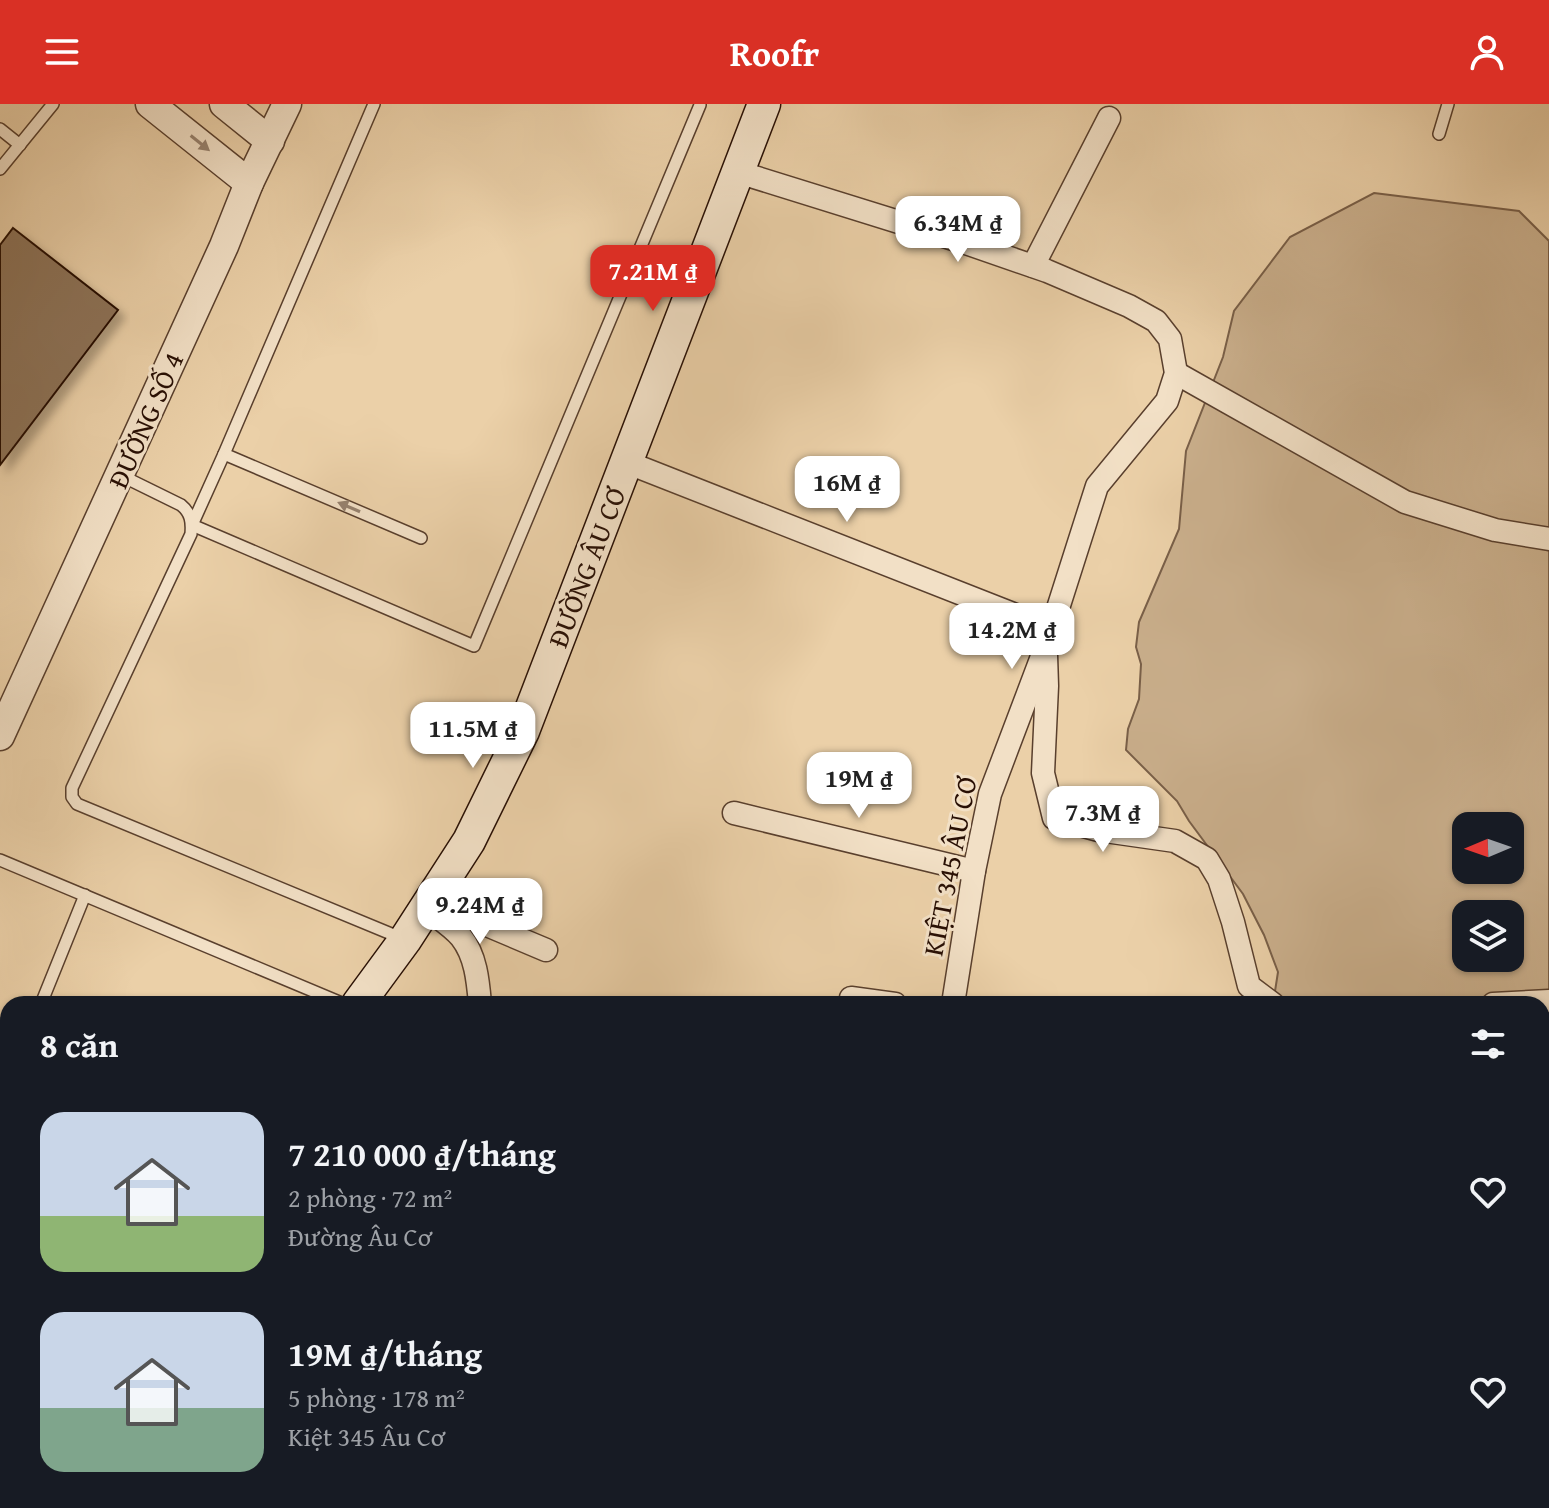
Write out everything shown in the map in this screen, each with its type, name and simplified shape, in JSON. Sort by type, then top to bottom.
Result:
[{"type":"main road","name":"ĐƯỜNG ÂU CƠ","points":[[364,996],[405,940],[469,841],[523,731],[764,104]]},
{"type":"street","points":[[150,104],[249,183]]},
{"type":"street","points":[[224,104],[270,141]]},
{"type":"street","name":"ĐƯỜNG SỐ 4","points":[[0,736],[287,104]]},
{"type":"street","points":[[1033,266],[1109,118]]},
{"type":"street","points":[[738,172],[963,242],[1033,266],[1129,306],[1156,321],[1170,339],[1176,373],[1405,502],[1495,530],[1549,539]]},
{"type":"street","name":"KIỆT 345 ÂU CƠ","points":[[954,996],[990,794],[1048,638],[1097,486],[1167,401],[1176,373]]},
{"type":"street","points":[[626,462],[1048,638],[1043,773],[1054,818],[1098,830],[1175,841],[1207,859],[1219,879],[1249,986],[1262,996]]},
{"type":"street","points":[[734,813],[974,871]]},
{"type":"street","points":[[428,904],[546,950]]},
{"type":"street","points":[[428,904],[460,935],[468,949],[476,971],[479,996]]},
{"type":"lane","points":[[0,169],[53,104]]},
{"type":"lane","points":[[374,104],[192,525],[191,534],[72,788],[72,797],[77,804],[405,940]]},
{"type":"lane","points":[[1439,134],[1448,104]]},
{"type":"lane","points":[[120,475],[181,505],[187,510],[192,525],[474,646],[700,105]]},
{"type":"lane","points":[[0,129],[20,145]]},
{"type":"lane","points":[[224,454],[421,538]]},
{"type":"lane","points":[[0,860],[325,996]]},
{"type":"lane","points":[[44,996],[85,895]]},
{"type":"shaded area","points":[[1374,193],[1519,211],[1549,241],[1549,996],[1274,996],[1278,972],[1243,894],[1177,801],[1126,750],[1128,729],[1139,699],[1141,664],[1136,647],[1139,622],[1179,529],[1186,451],[1223,357],[1234,311],[1290,237]]},
{"type":"building","points":[[13,228],[118,310],[0,465],[0,245]]}]
